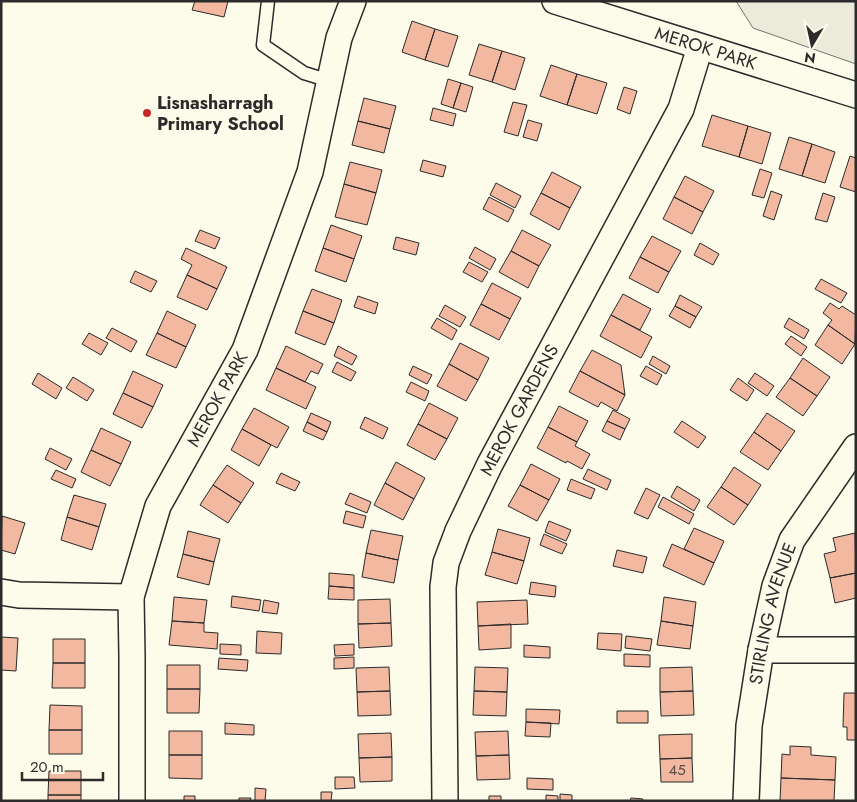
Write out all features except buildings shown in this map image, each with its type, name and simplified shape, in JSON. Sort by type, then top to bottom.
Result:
[{"type":"street","name":"MEROK PARK","points":[[132,801],[131,597],[158,506],[245,350],[310,172],[340,38],[353,1]]},
{"type":"street","name":"MEROK PARK","points":[[556,1],[856,95]]},
{"type":"street","name":"MEROK GARDENS","points":[[445,801],[443,587],[446,563],[458,530],[490,464],[681,109],[700,47]]},
{"type":"street","name":"STIRLING AVENUE","points":[[746,801],[749,726],[761,650],[774,586],[792,540],[856,447]]},
{"type":"street","points":[[1,592],[19,596],[131,597]]},
{"type":"street","points":[[761,650],[856,650]]},
{"type":"lane","points":[[268,1],[263,44],[304,72],[330,81]]},
{"type":"shaded area","points":[[736,1],[856,1],[856,64],[753,28]]},
{"type":"place","name":"Lisnasharragh Primary School","points":[[147,113]]}]
